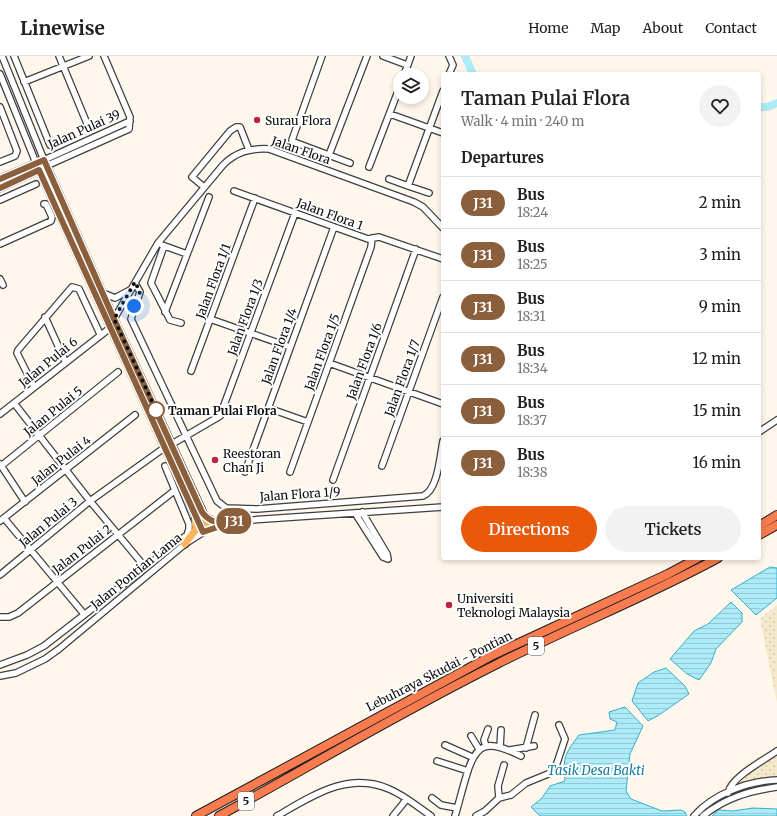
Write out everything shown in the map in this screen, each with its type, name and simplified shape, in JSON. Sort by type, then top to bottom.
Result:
[{"type":"highway","points":[[761,525],[777,516]]},
{"type":"highway","points":[[761,534],[777,526]]},
{"type":"highway","name":"Lebuhraya Skudai - Pontian","points":[[196,816],[493,655],[668,574],[694,560]]},
{"type":"highway","name":"Lebuhraya Skudai - Pontian","points":[[219,816],[356,738],[498,663],[673,582],[714,560]]},
{"type":"main road","points":[[0,179],[45,163],[114,319],[210,528]]},
{"type":"main road","points":[[0,188],[38,166]]},
{"type":"main road","points":[[38,166],[203,532]]},
{"type":"main road","points":[[164,448],[172,444]]},
{"type":"main road","points":[[185,544],[196,529],[194,512]]},
{"type":"main road","points":[[202,512],[209,520],[214,522],[236,521]]},
{"type":"street","points":[[2,56],[45,163]]},
{"type":"street","points":[[14,56],[50,145]]},
{"type":"street","points":[[59,56],[88,126]]},
{"type":"street","points":[[24,82],[89,56]]},
{"type":"street","name":"Jalan Pulai 39","points":[[45,163],[129,129],[130,121],[104,56]]},
{"type":"street","points":[[322,56],[292,140],[350,163]]},
{"type":"street","points":[[329,155],[367,56]]},
{"type":"street","points":[[383,56],[408,65]]},
{"type":"street","points":[[407,68],[411,56]]},
{"type":"street","points":[[449,56],[455,72]]},
{"type":"street","points":[[450,72],[452,65]]},
{"type":"street","points":[[0,74],[38,166]]},
{"type":"street","points":[[408,186],[441,96]]},
{"type":"street","points":[[369,167],[394,104]]},
{"type":"street","points":[[0,107],[16,149],[15,156],[0,162]]},
{"type":"street","points":[[390,114],[441,132]]},
{"type":"street","points":[[204,187],[192,177],[230,131],[236,126],[240,127],[249,150]]},
{"type":"street","name":"Jalan Flora","points":[[114,319],[158,243],[204,187],[232,156],[249,150],[269,149],[414,202],[423,207],[441,226]]},
{"type":"street","points":[[389,179],[430,194]]},
{"type":"street","points":[[0,200],[36,184]]},
{"type":"street","name":"Jalan Flora 1","points":[[234,191],[368,239],[379,237],[441,258]]},
{"type":"street","points":[[165,312],[209,196]]},
{"type":"street","name":"Jalan Flora 1/1","points":[[191,371],[255,198]]},
{"type":"street","points":[[0,244],[51,221],[52,217],[46,204],[44,204]]},
{"type":"street","name":"Jalan Flora 1/3","points":[[172,444],[220,416],[295,213]]},
{"type":"street","name":"Jalan Flora 1/4","points":[[245,472],[334,227]]},
{"type":"street","name":"Jalan Flora 1/5","points":[[290,472],[372,247],[372,238]]},
{"type":"street","points":[[158,243],[187,254]]},
{"type":"street","points":[[164,246],[151,283],[170,320],[181,323]]},
{"type":"street","name":"Jalan Flora 1/6","points":[[333,480],[416,249]]},
{"type":"street","points":[[0,279],[3,285]]},
{"type":"street","name":"Jalan Flora 1/9","points":[[135,282],[140,292],[131,319],[218,501],[226,508],[257,509],[423,496],[427,494],[441,471]]},
{"type":"street","points":[[34,387],[17,352],[45,317],[72,287],[79,289],[100,334]]},
{"type":"street","points":[[103,294],[115,298],[132,289]]},
{"type":"street","name":"Jalan Flora 1/7","points":[[382,466],[441,303]]},
{"type":"street","points":[[45,317],[66,361]]},
{"type":"street","points":[[210,319],[290,347]]},
{"type":"street","name":"Jalan Pulai 6","points":[[0,414],[100,334],[110,328]]},
{"type":"street","points":[[329,363],[441,403]]},
{"type":"street","name":"Jalan Pulai 5","points":[[1,465],[118,372]]},
{"type":"street","name":"Jalan Pulai 3","points":[[14,402],[67,469],[90,501]]},
{"type":"street","points":[[268,408],[308,422]]},
{"type":"street","name":"Jalan Pulai 4","points":[[2,520],[135,415]]},
{"type":"street","points":[[761,431],[777,420]]},
{"type":"street","name":"Jalan Pulai 3","points":[[0,575],[90,501],[164,448]]},
{"type":"street","points":[[1,465],[25,502]]},
{"type":"street","points":[[0,665],[44,646],[187,535],[189,531],[189,524],[174,491],[165,466]]},
{"type":"street","name":"Jalan Pulai 2","points":[[0,617],[9,617],[18,613],[174,491]]},
{"type":"street","points":[[90,501],[145,567]]},
{"type":"street","name":"Jalan Pontian Lama","points":[[0,676],[16,673],[30,667],[59,649],[185,544],[210,528],[236,521],[441,507]]},
{"type":"street","points":[[355,513],[383,557],[388,559],[387,554],[362,512]]},
{"type":"street","points":[[2,520],[84,614]]},
{"type":"street","points":[[526,748],[535,715]]},
{"type":"street","points":[[476,816],[485,811],[499,798],[511,795],[526,783],[548,774],[556,766],[565,739],[559,725]]},
{"type":"street","points":[[486,746],[484,740],[488,729]]},
{"type":"street","points":[[500,747],[502,730]]},
{"type":"street","points":[[471,736],[479,749]]},
{"type":"street","points":[[446,745],[472,757]]},
{"type":"street","points":[[456,816],[472,757],[479,749],[486,746],[500,747],[521,756]]},
{"type":"street","points":[[510,750],[534,746]]},
{"type":"street","points":[[728,793],[730,785],[739,777],[777,751]]},
{"type":"street","points":[[437,761],[468,771]]},
{"type":"street","points":[[499,798],[498,786],[504,765]]},
{"type":"street","points":[[694,816],[708,804],[728,793],[756,783],[777,780]]},
{"type":"street","points":[[277,816],[313,795],[335,786],[356,782],[369,783],[390,789],[431,816]]},
{"type":"street","points":[[703,816],[727,800],[742,794],[777,787]]},
{"type":"street","points":[[432,798],[441,805],[457,808]]},
{"type":"street","points":[[393,816],[406,800]]},
{"type":"shaded area","points":[[777,605],[777,703],[760,619]]},
{"type":"shaded area","points":[[777,746],[777,779],[727,790],[726,783],[747,764]]},
{"type":"water","points":[[770,567],[777,568],[777,598],[756,615],[731,590]]},
{"type":"water","points":[[731,602],[742,613],[742,622],[716,649],[711,663],[699,680],[687,674],[670,659],[694,631],[708,624]]},
{"type":"water","points":[[666,668],[685,686],[689,694],[648,721],[632,701],[638,683],[654,672]]},
{"type":"water","name":"Tasik Desa Bakti","points":[[625,707],[643,726],[630,754],[626,791],[631,799],[662,811],[681,810],[685,812],[687,816],[540,816],[531,807],[542,798],[550,786],[565,781],[564,766],[566,756],[579,735],[615,730],[617,722],[610,719],[609,712]]},
{"type":"water","points":[[753,808],[777,809],[777,816],[712,816],[719,810],[733,811]]},
{"type":"waterway","points":[[465,56],[472,72]]},
{"type":"waterway","points":[[761,107],[767,107],[777,103]]},
{"type":"bus line","name":"J31","points":[[0,179],[44,160],[114,319],[202,512],[209,520],[214,522],[236,521],[210,528],[203,532],[139,394],[39,170],[0,188]]},
{"type":"place","name":"Surau Flora","points":[[257,120]]},
{"type":"place","name":"Taman Pulai Flora","points":[[156,410]]},
{"type":"place","name":"Reestoran Chan Ji","points":[[215,460]]},
{"type":"place","name":"Universiti Teknologi Malaysia","points":[[449,605]]},
{"type":"route","points":[[134,306],[140,292],[135,282],[114,319],[156,410]]}]
